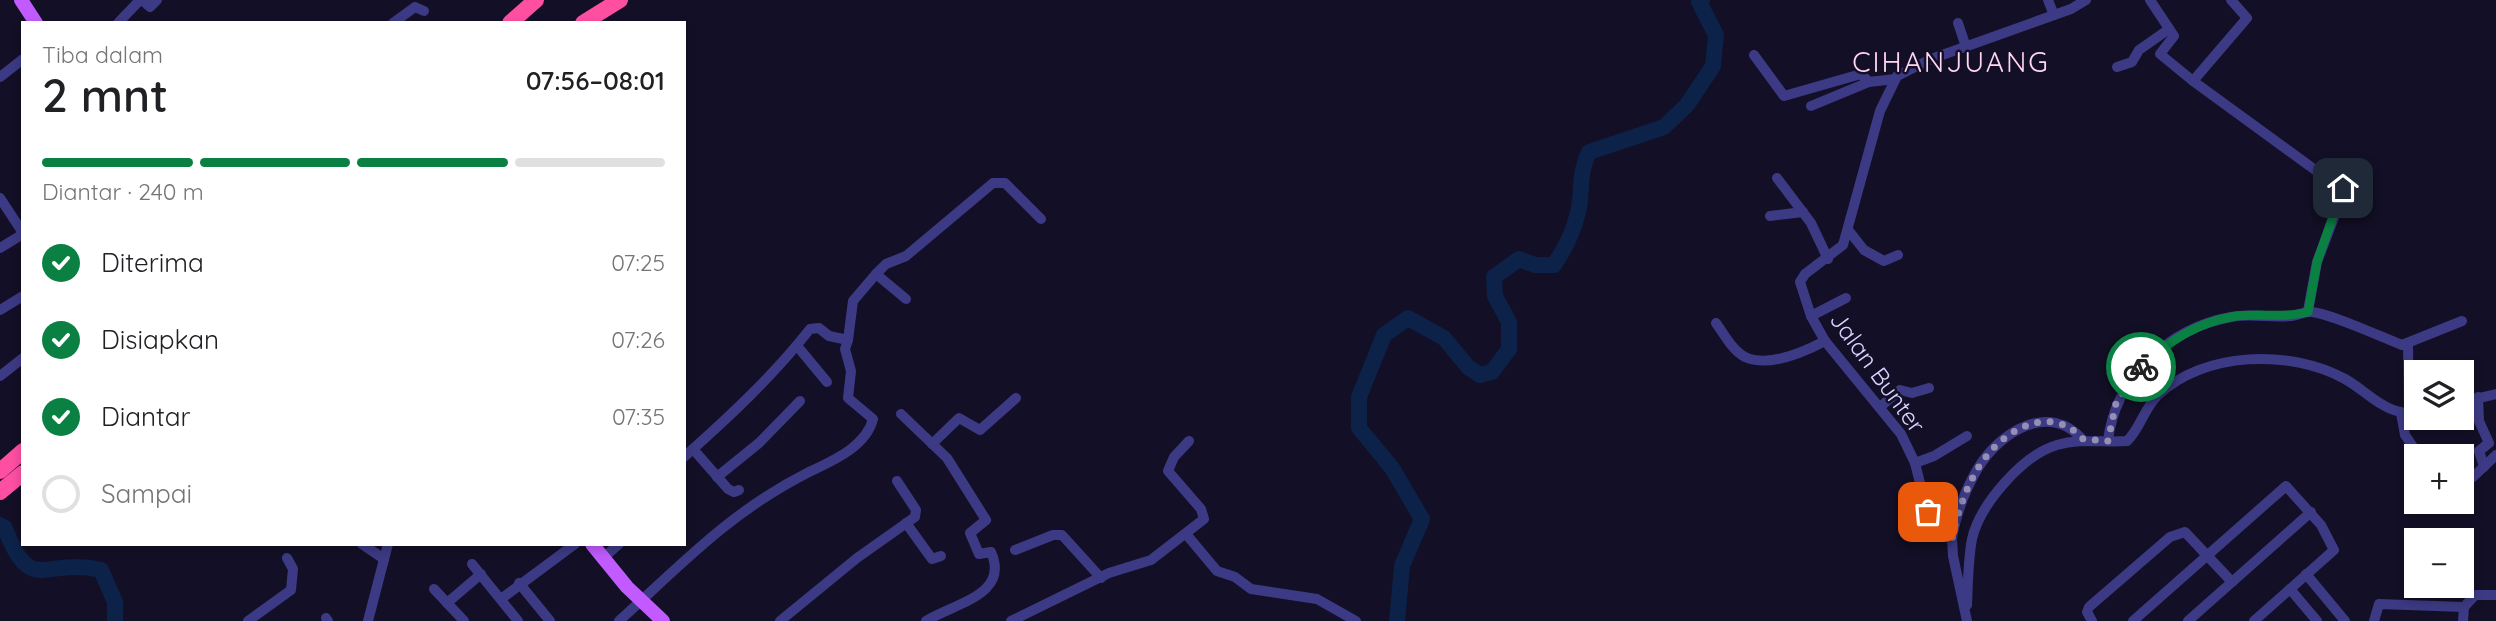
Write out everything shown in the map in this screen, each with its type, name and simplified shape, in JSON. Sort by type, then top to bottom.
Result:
[{"type":"highway","points":[[512,21],[536,0]]},
{"type":"highway","points":[[586,21],[620,0]]},
{"type":"highway","points":[[0,471],[21,453]]},
{"type":"highway","points":[[0,492],[21,475]]},
{"type":"main road","points":[[21,0],[35,21]]},
{"type":"main road","points":[[593,546],[640,601],[663,621]]},
{"type":"street","points":[[120,21],[141,0],[150,7],[158,0]]},
{"type":"street","points":[[2048,0],[2054,15]]},
{"type":"street","points":[[1811,106],[1868,82],[1895,79],[1921,64],[2054,15],[2086,0]]},
{"type":"street","points":[[2150,0],[2174,38],[2160,54],[2258,131],[2343,188],[2317,262],[2308,312]]},
{"type":"street","points":[[2193,81],[2247,18],[2231,0]]},
{"type":"street","points":[[396,21],[415,7],[424,11]]},
{"type":"street","points":[[1958,23],[1966,47]]},
{"type":"street","points":[[2117,67],[2133,62],[2139,50],[2169,29]]},
{"type":"street","points":[[1754,55],[1784,96],[1861,74],[1868,82]]},
{"type":"street","points":[[0,77],[21,61]]},
{"type":"street","name":"Jalan Bunter","points":[[1895,79],[1880,111],[1843,246],[1805,274],[1800,282],[1811,316],[1825,341],[1900,434],[1915,463],[1926,507],[1952,539]]},
{"type":"street","points":[[1777,178],[1803,212],[1828,259]]},
{"type":"street","points":[[619,621],[695,548],[749,508],[841,455],[865,436],[873,419],[848,398],[850,371],[845,349],[853,301],[886,264],[906,256],[978,195],[999,181],[1041,219]]},
{"type":"street","points":[[0,198],[19,219]]},
{"type":"street","points":[[1770,216],[1803,212]]},
{"type":"street","points":[[1849,231],[1864,250],[1884,261],[1898,255]]},
{"type":"street","points":[[0,248],[21,235]]},
{"type":"street","points":[[876,274],[906,299]]},
{"type":"street","points":[[0,310],[21,297]]},
{"type":"street","points":[[1811,316],[1846,298]]},
{"type":"street","points":[[2108,441],[2116,403],[2140,369],[2171,341],[2197,328],[2232,317],[2292,316],[2308,312],[2402,345],[2462,321]]},
{"type":"street","points":[[1716,323],[1739,352],[1753,359],[1793,357],[1825,341]]},
{"type":"street","points":[[739,490],[732,492],[689,453],[799,347],[807,332],[814,328],[836,338],[848,340]]},
{"type":"street","points":[[2408,344],[2408,360]]},
{"type":"street","points":[[799,347],[827,382]]},
{"type":"street","points":[[1966,619],[1973,537],[1994,497],[2030,458],[2058,444],[2083,439],[2129,439],[2149,405],[2170,386],[2207,368],[2254,359],[2298,363],[2331,371],[2404,409]]},
{"type":"street","points":[[0,376],[21,360]]},
{"type":"street","points":[[1880,407],[1900,390],[1912,393],[1929,388]]},
{"type":"street","points":[[2474,398],[2496,394]]},
{"type":"street","points":[[2478,397],[2479,421],[2489,443],[2479,451],[2484,467]]},
{"type":"street","points":[[932,443],[959,418],[980,430],[1016,398]]},
{"type":"street","points":[[717,477],[759,443],[800,401]]},
{"type":"street","points":[[901,414],[932,443],[957,472],[986,520],[969,536],[979,554],[991,552],[997,568],[995,580],[982,595],[926,621]]},
{"type":"street","points":[[1966,619],[1952,539],[1961,504],[1979,466],[2014,432],[2039,422],[2057,421],[2073,428],[2083,439]]},
{"type":"street","points":[[1915,463],[1934,456],[1967,436]]},
{"type":"street","points":[[1011,621],[1101,578],[1140,565],[1186,534],[1205,515],[1168,471],[1174,457],[1189,441]]},
{"type":"street","points":[[2474,476],[2496,455]]},
{"type":"street","points":[[780,621],[857,558],[915,517],[916,510],[897,481]]},
{"type":"street","points":[[2133,621],[2286,486],[2311,512],[2334,550],[2258,620]]},
{"type":"street","points":[[2189,621],[2311,512]]},
{"type":"street","points":[[906,523],[932,559],[942,556]]},
{"type":"street","points":[[2092,621],[2087,612],[2089,607],[2171,537],[2185,532],[2209,554],[2232,582]]},
{"type":"street","points":[[1186,534],[1217,571],[1235,577],[1251,589],[1317,599],[1356,621]]},
{"type":"street","points":[[1015,550],[1053,535],[1062,535],[1101,578]]},
{"type":"street","points":[[365,546],[384,559]]},
{"type":"street","points":[[368,621],[387,546]]},
{"type":"street","points":[[500,599],[572,546]]},
{"type":"street","points":[[602,559],[617,546]]},
{"type":"street","points":[[248,621],[259,608],[291,590],[293,569],[287,558]]},
{"type":"street","points":[[472,564],[518,621]]},
{"type":"street","points":[[447,603],[481,574]]},
{"type":"street","points":[[2306,574],[2345,621]]},
{"type":"street","points":[[519,583],[550,621]]},
{"type":"street","points":[[434,589],[464,621]]},
{"type":"street","points":[[2290,589],[2317,621]]},
{"type":"street","points":[[2463,621],[2464,607],[2474,595],[2496,596]]},
{"type":"street","points":[[2374,621],[2379,604],[2464,607]]},
{"type":"waterway","points":[[1397,621],[1402,566],[1422,519],[1392,468],[1359,428],[1359,397],[1384,335],[1408,318],[1444,338],[1468,367],[1480,375],[1492,372],[1509,349],[1509,322],[1495,296],[1494,277],[1519,259],[1535,265],[1554,265],[1575,222],[1583,169],[1589,152],[1664,127],[1687,105],[1713,66],[1716,35],[1699,2],[1702,0]]},
{"type":"waterway","points":[[0,525],[5,528],[23,562],[32,568],[42,570],[82,567],[101,570],[115,602],[115,621]]},
{"type":"way so far","points":[[1928,512],[1952,539],[1961,504],[1979,466],[2014,432],[2031,424],[2057,421],[2073,428],[2083,439],[2108,441],[2110,418],[2116,403],[2141,367]]},
{"type":"district","name":"CIHANJUANG","points":[[1951,61]]},
{"type":"route","points":[[2141,367],[2171,341],[2197,328],[2232,317],[2292,316],[2308,312],[2317,262],[2343,188]]}]
